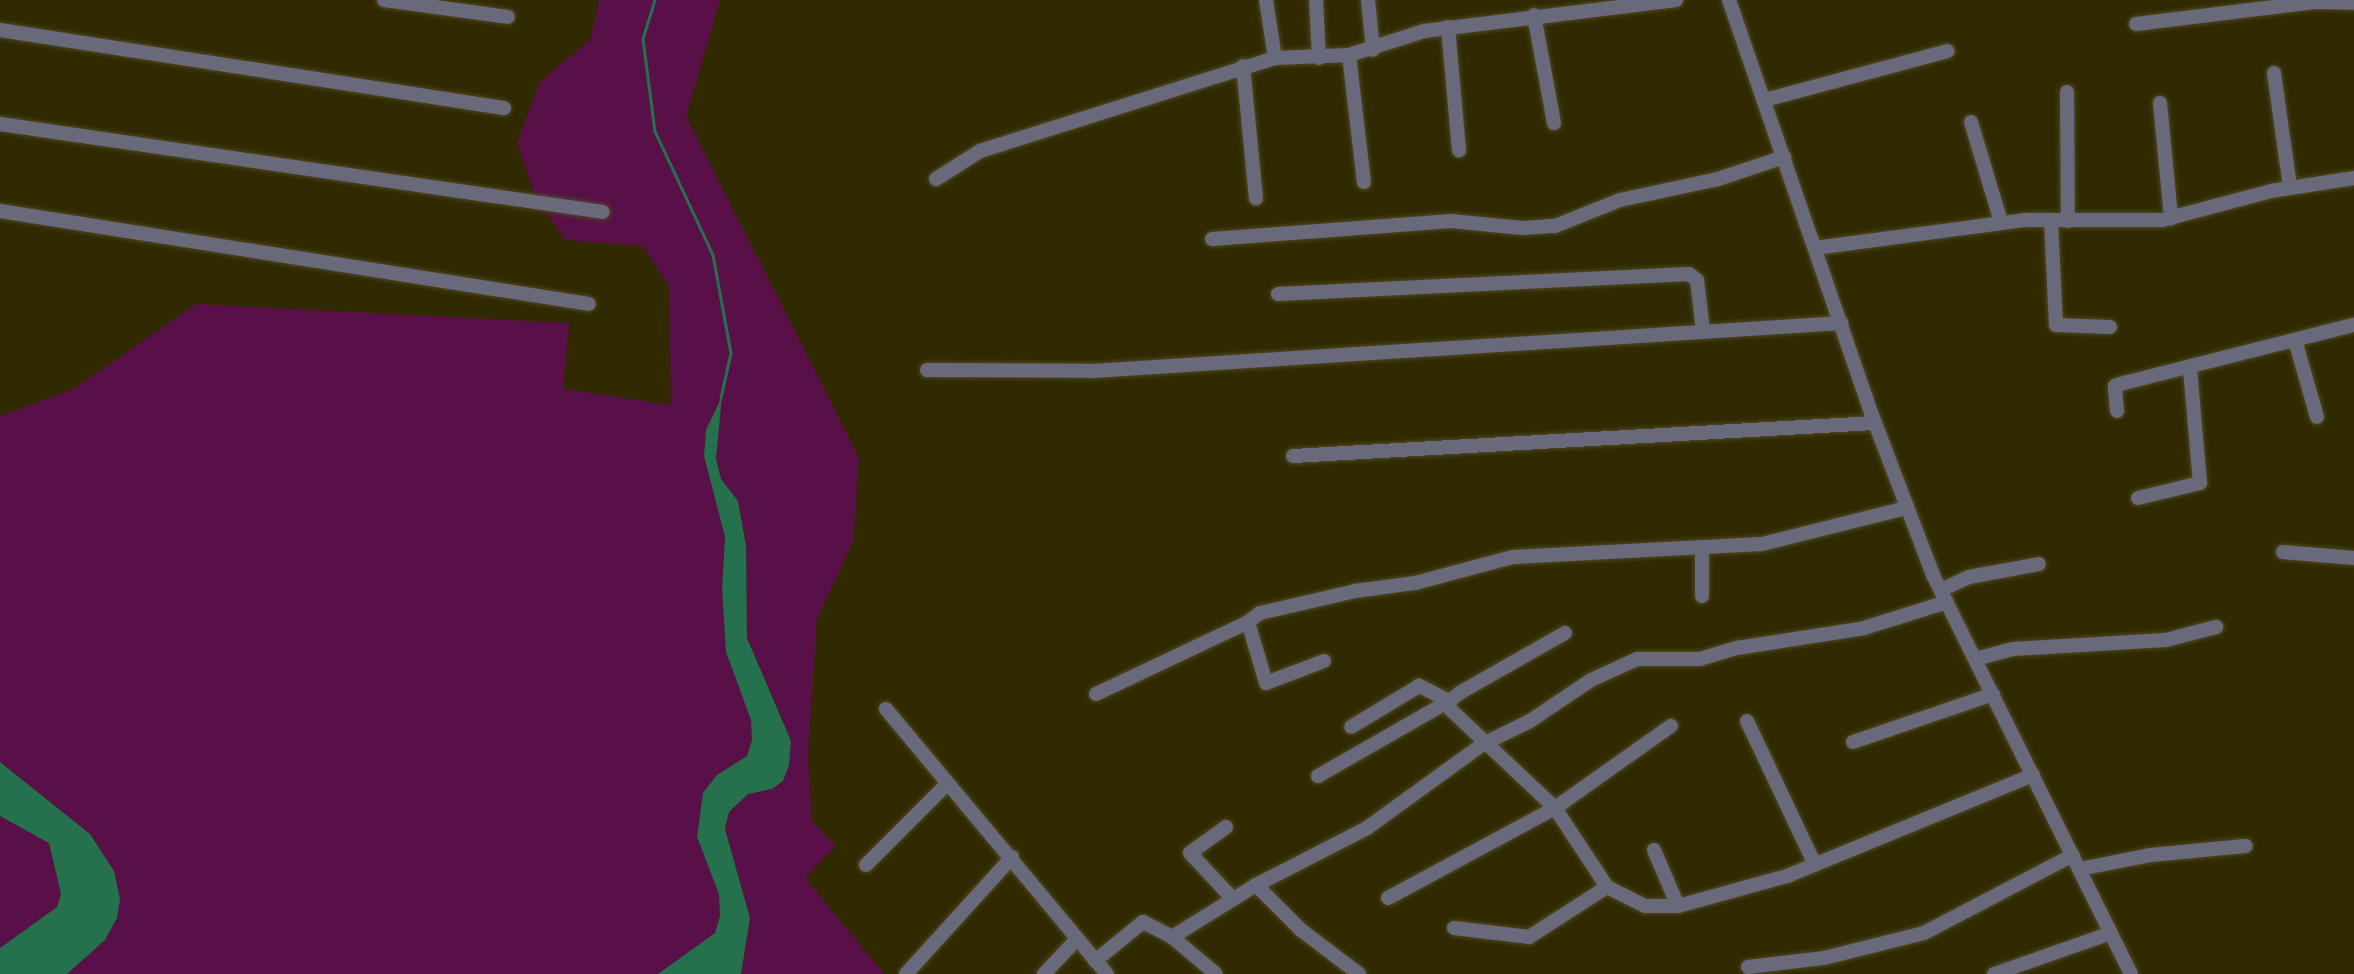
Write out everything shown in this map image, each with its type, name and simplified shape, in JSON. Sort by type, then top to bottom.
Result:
[{"type":"street","points":[[384,0],[509,18]]},
{"type":"street","points":[[1266,0],[1276,58]]},
{"type":"street","points":[[1316,0],[1320,58]]},
{"type":"street","points":[[1368,0],[1373,50]]},
{"type":"street","points":[[936,179],[980,151],[1242,66],[1276,58],[1349,55],[1373,50],[1402,36],[1448,27],[1676,0]]},
{"type":"street","points":[[1729,0],[1906,508],[1944,596],[2131,974]]},
{"type":"street","points":[[2136,24],[2315,2],[2354,3]]},
{"type":"street","points":[[1534,15],[1554,123]]},
{"type":"street","points":[[1448,27],[1459,151]]},
{"type":"street","points":[[0,30],[504,108]]},
{"type":"street","points":[[1765,100],[1948,51]]},
{"type":"street","points":[[1349,55],[1364,182]]},
{"type":"street","points":[[1242,66],[1256,198]]},
{"type":"street","points":[[2274,73],[2291,187]]},
{"type":"street","points":[[2067,92],[2068,221]]},
{"type":"street","points":[[2160,103],[2171,218]]},
{"type":"street","points":[[1971,122],[2001,222]]},
{"type":"street","points":[[0,124],[603,212]]},
{"type":"street","points":[[1212,239],[1451,221],[1523,228],[1555,226],[1620,200],[1718,179],[1784,157]]},
{"type":"street","points":[[1815,248],[2001,222],[2171,218],[2291,187],[2354,178]]},
{"type":"street","points":[[0,211],[589,304]]},
{"type":"street","points":[[2051,220],[2056,325],[2110,327]]},
{"type":"street","points":[[1279,294],[1689,274],[1697,280],[1703,330]]},
{"type":"street","points":[[927,370],[1093,371],[1840,323]]},
{"type":"street","points":[[2118,411],[2115,386],[2354,326]]},
{"type":"street","points":[[2295,340],[2317,416]]},
{"type":"street","points":[[2138,498],[2200,483],[2190,369]]},
{"type":"street","points":[[1293,456],[1875,423]]},
{"type":"street","points":[[1096,694],[1248,622],[1260,613],[1355,591],[1415,583],[1513,557],[1762,544],[1906,508]]},
{"type":"street","points":[[1702,549],[1702,596]]},
{"type":"street","points":[[2283,552],[2354,558]]},
{"type":"street","points":[[1172,937],[1256,885],[1367,828],[1483,744],[1637,659],[1700,659],[1737,648],[1864,628],[1944,596],[1969,577],[2039,564]]},
{"type":"street","points":[[1248,622],[1266,684],[1324,661]]},
{"type":"street","points":[[1975,659],[2013,649],[2166,640],[2216,627]]},
{"type":"street","points":[[1318,776],[1565,633]]},
{"type":"street","points":[[1352,727],[1419,686],[1450,701]]},
{"type":"street","points":[[1853,742],[1993,694]]},
{"type":"street","points":[[1450,701],[1450,709],[1483,744],[1555,807],[1606,887],[1645,906],[1678,906],[1815,865],[2033,775]]},
{"type":"street","points":[[886,709],[946,785],[1012,857],[1107,974]]},
{"type":"street","points":[[1747,722],[1815,865]]},
{"type":"street","points":[[1388,898],[1555,807],[1671,726]]},
{"type":"street","points":[[866,864],[946,785]]},
{"type":"street","points":[[1226,827],[1190,853],[1233,899]]},
{"type":"street","points":[[2080,869],[2150,855],[2246,846]]},
{"type":"street","points":[[1654,850],[1678,906]]},
{"type":"street","points":[[1748,967],[1824,958],[1924,933],[2073,855]]},
{"type":"street","points":[[906,974],[1012,857]]},
{"type":"street","points":[[1256,885],[1301,930],[1359,974]]},
{"type":"street","points":[[1454,928],[1529,937],[1606,887]]},
{"type":"street","points":[[1095,961],[1143,922],[1172,937],[1216,974]]},
{"type":"street","points":[[1994,974],[2111,933]]},
{"type":"street","points":[[1044,974],[1077,939]]},
{"type":"shaded area","points":[[599,0],[720,0],[686,116],[859,458],[853,542],[817,619],[808,756],[812,821],[836,846],[805,878],[884,974],[741,974],[750,918],[725,829],[729,812],[748,794],[772,789],[783,720],[747,638],[746,546],[738,501],[721,479],[716,459],[721,400],[706,430],[704,456],[725,537],[722,589],[726,652],[751,720],[752,740],[747,756],[717,775],[697,837],[719,894],[720,916],[715,933],[658,974],[67,974],[105,940],[114,871],[90,834],[0,762],[0,416],[74,389],[196,304],[569,323],[563,389],[671,405],[669,286],[643,246],[565,240],[535,195],[517,143],[540,82],[591,39]]},
{"type":"shaded area","points":[[722,396],[716,459],[721,479],[738,501],[746,546],[747,638],[791,741],[789,765],[783,781],[772,789],[748,794],[729,812],[725,829],[750,918],[741,974],[658,974],[715,933],[720,916],[719,894],[697,837],[703,793],[717,775],[747,756],[752,740],[751,720],[726,652],[722,589],[725,537],[704,456],[706,430]]},
{"type":"shaded area","points":[[0,762],[90,834],[114,871],[120,899],[117,918],[105,940],[67,974],[0,974],[0,948],[57,907],[61,894],[49,843],[0,816]]},
{"type":"shaded area","points":[[0,816],[49,843],[61,894],[57,907],[0,948]]},
{"type":"waterway","points":[[655,0],[643,39],[655,131],[713,255],[731,353],[721,398]]}]
